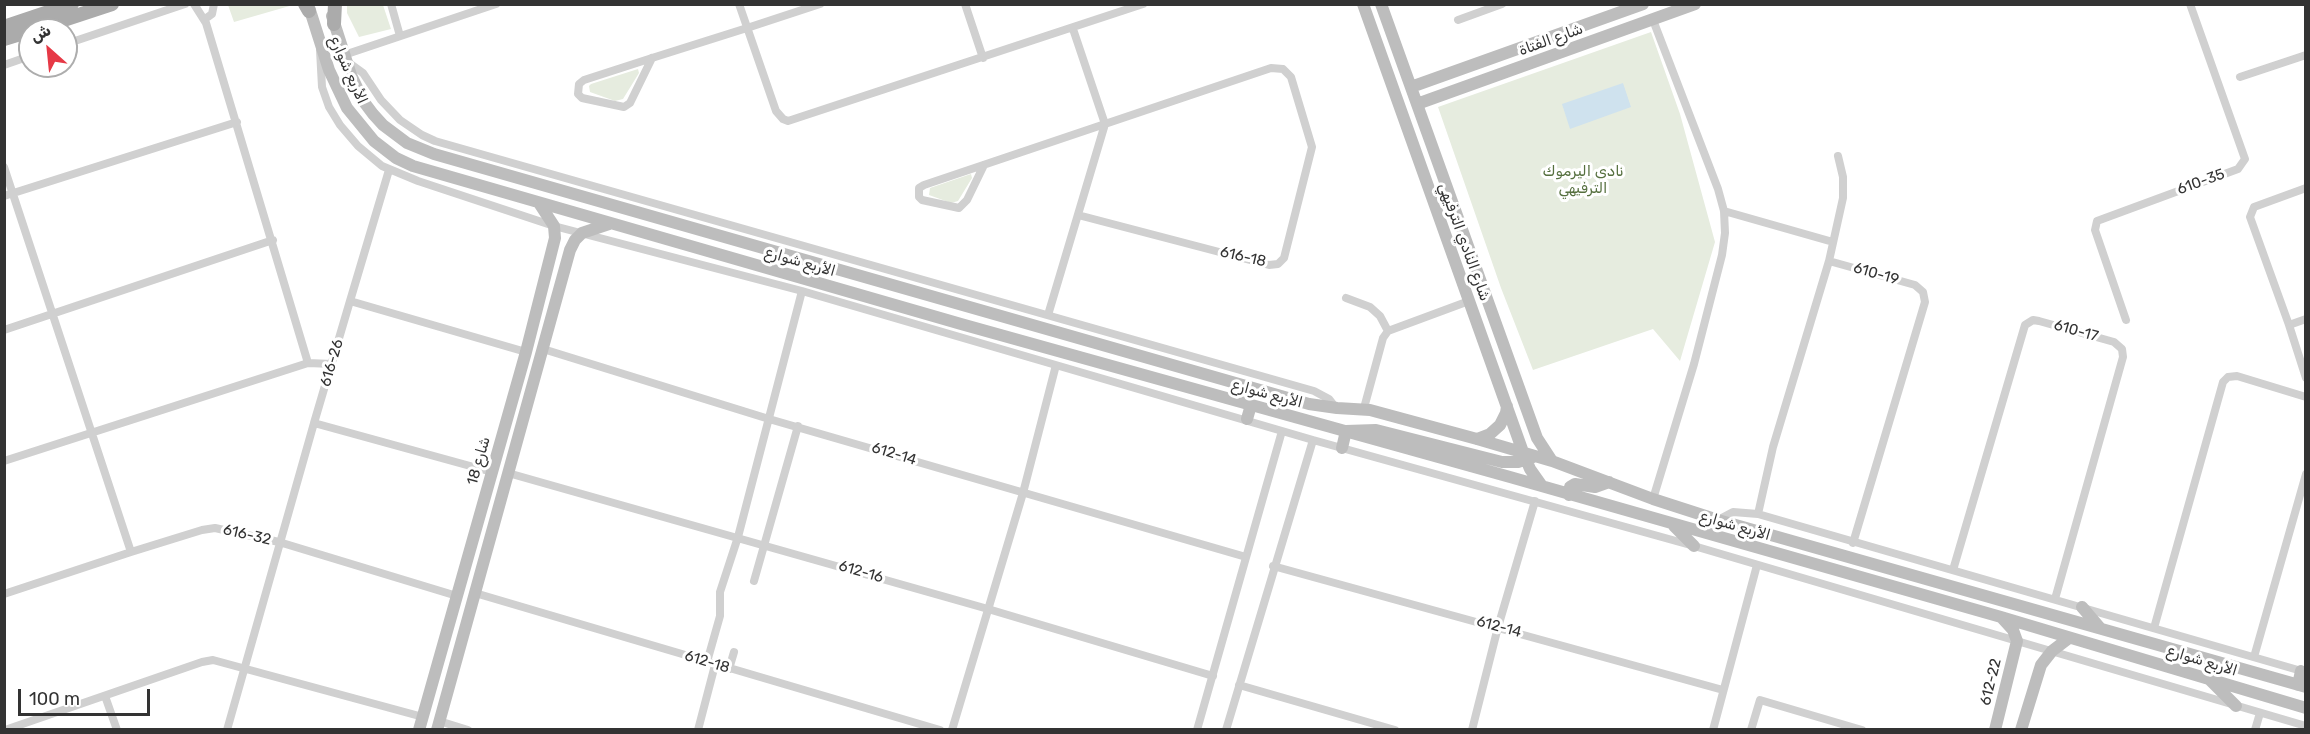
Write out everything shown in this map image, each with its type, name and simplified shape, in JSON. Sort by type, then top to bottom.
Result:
[{"type":"main road","points":[[4,27],[72,4]]},
{"type":"main road","points":[[68,18],[112,4]]},
{"type":"main road","name":"الأربع شوارع","points":[[328,4],[344,58],[364,102],[394,134],[420,149],[1309,404],[1336,408],[1364,408],[1532,454],[1653,499],[1718,520],[2302,686]]},
{"type":"main road","points":[[334,24],[335,4]]},
{"type":"main road","name":"شارع النادي الترفيهي","points":[[1363,4],[1507,406],[1532,454],[1542,486]]},
{"type":"main road","name":"شارع النادي الترفيهي","points":[[1381,4],[1416,85],[1535,432],[1532,454]]},
{"type":"main road","name":"شارع الفتاة","points":[[1416,85],[1643,4]]},
{"type":"main road","name":"شارع الفتاة","points":[[1421,102],[1695,4]]},
{"type":"main road","name":"الأربع شوارع","points":[[307,7],[321,48],[347,108],[364,131],[385,150],[412,166],[961,324],[2001,617],[2306,708]]},
{"type":"main road","points":[[1569,31],[1567,40],[1574,47]]},
{"type":"main road","points":[[539,203],[554,225]]},
{"type":"main road","points":[[582,233],[610,224]]},
{"type":"main road","name":"شارع 18","points":[[421,723],[526,352],[555,238],[554,225]]},
{"type":"main road","name":"شارع 18","points":[[438,725],[570,250],[582,233]]},
{"type":"main road","points":[[961,324],[967,306]]},
{"type":"main road","points":[[1247,420],[1251,405]]},
{"type":"main road","points":[[1477,439],[1490,434],[1500,425],[1507,406]]},
{"type":"main road","points":[[1342,448],[1346,431],[1366,429],[1385,431],[1502,462],[1510,463],[1532,454]]},
{"type":"main road","points":[[1502,462],[1507,455],[1505,447]]},
{"type":"main road","points":[[1569,495],[1570,487],[1575,484],[1595,487],[1609,482]]},
{"type":"main road","points":[[1673,525],[1694,546]]},
{"type":"main road","points":[[475,533],[490,538]]},
{"type":"main road","points":[[2082,607],[2100,628]]},
{"type":"main road","points":[[2001,617],[2013,630],[2017,641]]},
{"type":"main road","points":[[2021,729],[2037,673],[2052,651],[2069,638]]},
{"type":"main road","points":[[2135,657],[2144,651],[2144,640]]},
{"type":"main road","name":"612-22","points":[[1995,729],[2017,641]]},
{"type":"main road","points":[[2161,664],[2160,655],[2167,648]]},
{"type":"main road","points":[[2302,686],[2303,671]]},
{"type":"main road","points":[[2209,679],[2236,706]]},
{"type":"street","points":[[78,40],[185,4]]},
{"type":"street","points":[[194,4],[205,19],[308,363]]},
{"type":"street","points":[[205,19],[212,14],[214,4]]},
{"type":"street","points":[[390,4],[400,36]]},
{"type":"street","points":[[344,58],[400,36],[496,4]]},
{"type":"street","points":[[739,4],[776,111],[783,119],[794,120],[1073,29],[1124,8],[1143,4]]},
{"type":"street","points":[[652,58],[633,98],[624,106],[582,98],[578,94],[579,84],[584,80],[652,58],[747,28],[820,4]]},
{"type":"street","points":[[965,4],[983,58]]},
{"type":"street","points":[[1458,21],[1502,4]]},
{"type":"street","name":"610-35","points":[[2126,320],[2095,230],[2097,221],[2238,169],[2245,159],[2190,4]]},
{"type":"street","points":[[1653,20],[1718,189],[1724,211],[1725,233],[1722,255],[1694,364],[1653,499]]},
{"type":"street","points":[[1048,315],[1105,124],[1073,29]]},
{"type":"street","points":[[321,48],[322,87],[334,116],[358,146],[389,170],[554,225],[802,291],[1313,440],[1694,546],[2306,726]]},
{"type":"street","points":[[2240,77],[2306,55]]},
{"type":"street","points":[[344,58],[363,73],[381,100],[400,120],[435,141],[1314,391],[1329,399],[1336,408]]},
{"type":"street","name":"616-18","points":[[1078,215],[1269,265],[1278,264],[1284,258],[1312,147],[1291,77],[1283,69],[1271,68],[1105,124]]},
{"type":"street","points":[[9,194],[237,122]]},
{"type":"street","points":[[984,165],[967,200],[959,208],[922,201],[919,197],[919,188],[924,185],[1105,124]]},
{"type":"street","points":[[1758,514],[1773,447],[1833,242],[1843,188],[1838,156]]},
{"type":"street","points":[[4,167],[9,194],[53,314],[131,552]]},
{"type":"street","name":"616-26","points":[[227,729],[243,666],[389,170]]},
{"type":"street","points":[[2306,188],[2254,207],[2250,217],[2306,378]]},
{"type":"street","points":[[1724,211],[1833,242]]},
{"type":"street","points":[[4,330],[273,240]]},
{"type":"street","name":"610-19","points":[[1828,261],[1915,285],[1924,297],[1853,543]]},
{"type":"street","points":[[698,729],[720,615],[720,592],[738,537],[802,291]]},
{"type":"street","points":[[1346,298],[1370,307],[1380,316],[1388,331]]},
{"type":"street","points":[[350,301],[526,352]]},
{"type":"street","points":[[1364,408],[1383,338],[1388,331],[1469,301]]},
{"type":"street","points":[[2289,325],[2306,319]]},
{"type":"street","name":"610-17","points":[[1953,570],[2025,325],[2030,321],[2039,321],[2114,342],[2122,350],[2123,357],[2055,599]]},
{"type":"street","name":"612-14","points":[[543,349],[769,419],[1246,557]]},
{"type":"street","points":[[4,461],[308,363],[332,364]]},
{"type":"street","points":[[952,729],[1023,493],[1056,365]]},
{"type":"street","points":[[2154,628],[2223,382],[2228,377],[2237,376],[2306,398]]},
{"type":"street","points":[[314,423],[492,472]]},
{"type":"street","points":[[754,581],[798,426]]},
{"type":"street","points":[[1197,729],[1282,431]]},
{"type":"street","points":[[1226,729],[1313,440]]},
{"type":"street","name":"612-16","points":[[508,473],[764,544],[1213,676]]},
{"type":"street","points":[[2254,657],[2306,474]]},
{"type":"street","points":[[1472,729],[1498,627],[1536,501]]},
{"type":"street","points":[[1718,520],[1733,512],[1758,514],[2303,671]]},
{"type":"street","name":"616-32","points":[[4,594],[131,552],[215,528],[279,542],[457,596]]},
{"type":"street","points":[[1713,729],[1757,565]]},
{"type":"street","name":"612-14","points":[[1274,566],[1723,690]]},
{"type":"street","name":"612-18","points":[[475,593],[711,664],[940,729]]},
{"type":"street","points":[[729,669],[734,652]]},
{"type":"street","points":[[5,729],[208,660],[219,660],[243,666],[421,723]]},
{"type":"street","points":[[1239,685],[1395,729]]},
{"type":"street","points":[[105,696],[117,729]]},
{"type":"street","points":[[1751,729],[1760,700],[1862,729]]},
{"type":"street","points":[[2255,729],[2260,713]]},
{"type":"street","points":[[438,725],[468,729]]},
{"type":"green space","points":[[228,4],[293,5],[234,22]]},
{"type":"green space","points":[[347,5],[383,5],[391,29],[359,37],[347,13]]},
{"type":"green space","name":"نادي اليرموك الترفيهي","points":[[1651,32],[1680,114],[1715,242],[1680,361],[1653,329],[1533,370],[1501,288],[1438,107]]},
{"type":"green space","points":[[638,69],[639,73],[623,99],[615,101],[590,92],[591,84]]},
{"type":"green space","points":[[971,174],[972,178],[958,201],[951,203],[929,195],[930,188]]},
{"type":"water","points":[[1623,83],[1631,107],[1570,129],[1562,104]]}]
